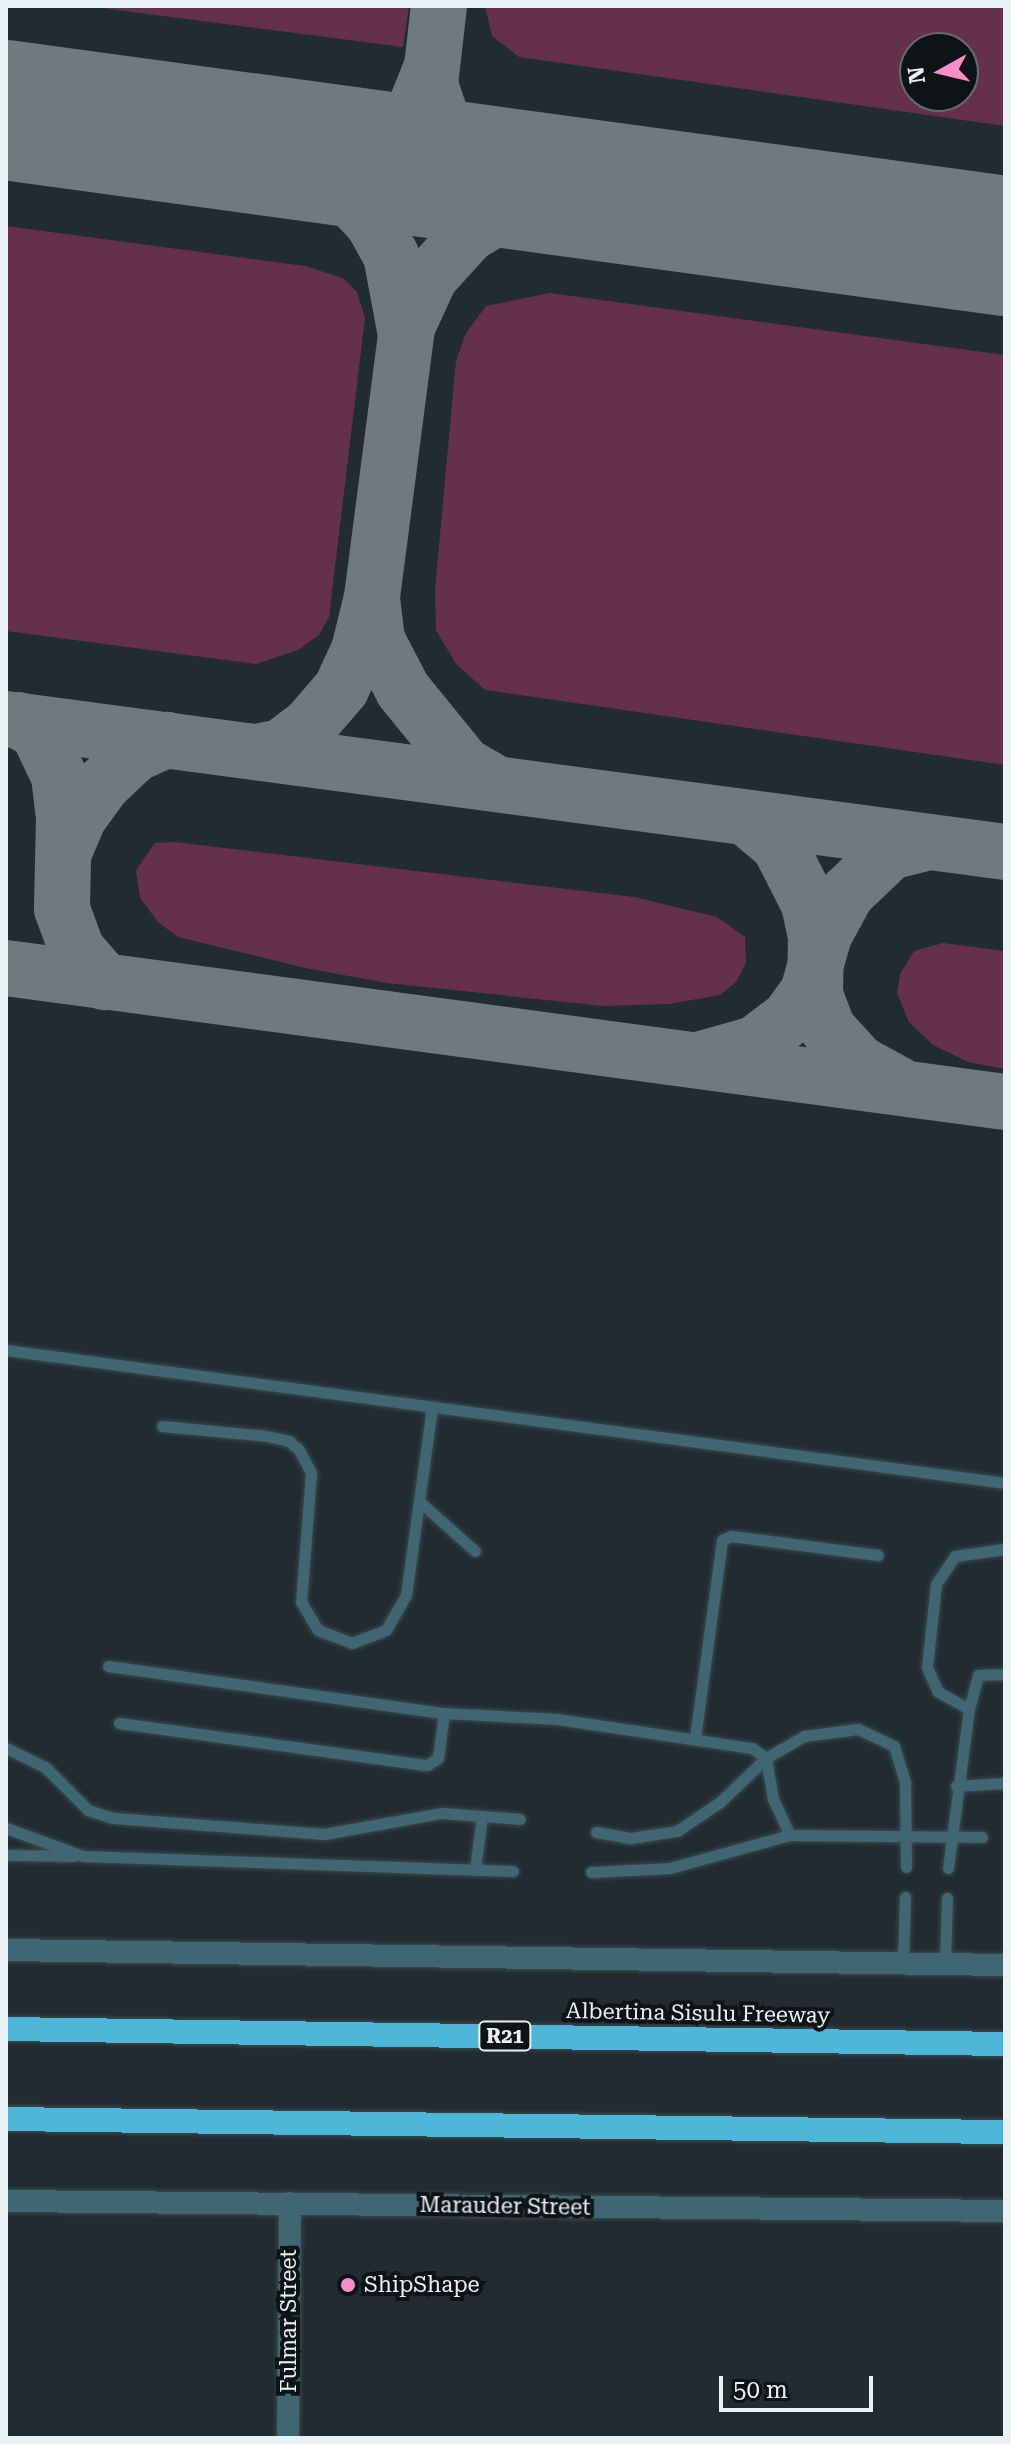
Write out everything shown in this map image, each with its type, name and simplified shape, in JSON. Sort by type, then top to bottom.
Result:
[{"type":"highway","name":"Albertina Sisulu Freeway","points":[[6,2029],[1005,2044]]},
{"type":"highway","points":[[6,2119],[1005,2132]]},
{"type":"street","points":[[6,1950],[1005,1965]]},
{"type":"street","name":"Marauder Street","points":[[6,2201],[1005,2211]]},
{"type":"street","name":"Fulmar Street","points":[[288,2438],[290,2203]]},
{"type":"lane","points":[[6,1350],[1005,1483]]},
{"type":"lane","points":[[162,1426],[267,1436],[289,1441],[299,1450],[311,1473],[301,1602],[306,1617],[335,1640],[369,1640],[399,1614],[432,1407]]},
{"type":"lane","points":[[419,1501],[475,1551]]},
{"type":"lane","points":[[695,1738],[722,1540],[731,1536],[878,1555]]},
{"type":"lane","points":[[969,1709],[938,1692],[927,1667],[936,1584],[955,1556],[1005,1549]]},
{"type":"lane","points":[[108,1666],[444,1713],[557,1719],[752,1748],[766,1758],[773,1799],[790,1835]]},
{"type":"lane","points":[[948,1868],[956,1786],[978,1675],[1005,1674]]},
{"type":"lane","points":[[119,1723],[427,1765],[438,1758],[444,1713]]},
{"type":"lane","points":[[596,1832],[631,1838],[677,1831],[708,1812],[766,1758],[804,1736],[830,1730],[858,1729],[882,1737],[894,1746],[905,1783],[906,1867]]},
{"type":"lane","points":[[6,1748],[45,1767],[88,1810],[113,1818],[324,1834],[420,1815],[520,1819]]},
{"type":"lane","points":[[956,1786],[1005,1783]]},
{"type":"lane","points":[[475,1869],[482,1816]]},
{"type":"lane","points":[[6,1828],[83,1856]]},
{"type":"lane","points":[[591,1872],[683,1866],[790,1835],[982,1837]]},
{"type":"lane","points":[[6,1855],[513,1871]]},
{"type":"lane","points":[[903,1963],[905,1897]]},
{"type":"lane","points":[[945,1964],[947,1898]]},
{"type":"shaded area","points":[[86,6],[409,6],[403,47]]},
{"type":"shaded area","points":[[485,6],[1005,6],[1005,126],[906,112],[979,112],[979,32],[899,32],[899,111],[519,57],[492,36]]},
{"type":"shaded area","points":[[6,226],[305,266],[343,278],[357,292],[365,318],[329,617],[319,635],[298,650],[256,664],[6,631]]},
{"type":"shaded area","points":[[550,293],[1005,355],[1005,765],[485,690],[456,664],[436,630],[435,589],[456,361],[466,333],[486,306]]},
{"type":"shaded area","points":[[175,842],[634,897],[717,917],[745,937],[746,963],[736,982],[720,995],[669,1004],[603,1006],[387,983],[310,969],[178,937],[158,922],[140,898],[136,870],[155,843]]},
{"type":"shaded area","points":[[943,943],[1005,951],[1005,1069],[968,1062],[933,1045],[909,1022],[897,993],[900,974],[914,951]]},
{"type":"taxiway","points":[[439,6],[430,84],[447,136],[489,168],[574,185]]},
{"type":"taxiway","points":[[278,143],[340,150],[377,141],[414,111],[431,69]]},
{"type":"taxiway","points":[[138,126],[272,149],[338,185],[373,223],[391,255],[406,335]]},
{"type":"taxiway","points":[[257,752],[281,747],[310,725],[341,689],[359,650],[372,597],[407,327],[430,277],[469,234],[521,203],[575,192],[648,195]]},
{"type":"taxiway","points":[[372,599],[377,640],[403,690],[464,765],[497,784]]},
{"type":"taxiway","points":[[6,719],[1005,852]]},
{"type":"taxiway","points":[[18,720],[38,732],[59,776],[64,818],[62,909],[77,950],[105,982]]},
{"type":"taxiway","points":[[64,852],[79,817],[103,784],[135,754],[167,740]]},
{"type":"taxiway","points":[[747,818],[779,845],[809,904],[816,937],[815,995],[828,1029],[859,1063],[899,1085]]},
{"type":"taxiway","points":[[702,1059],[755,1044],[789,1018],[808,992],[824,935],[847,893],[890,852],[929,842]]},
{"type":"taxiway","points":[[6,968],[1005,1102]]},
{"type":"runway","points":[[6,110],[1005,246]]},
{"type":"place","name":"ShipShape","points":[[348,2285]]}]
